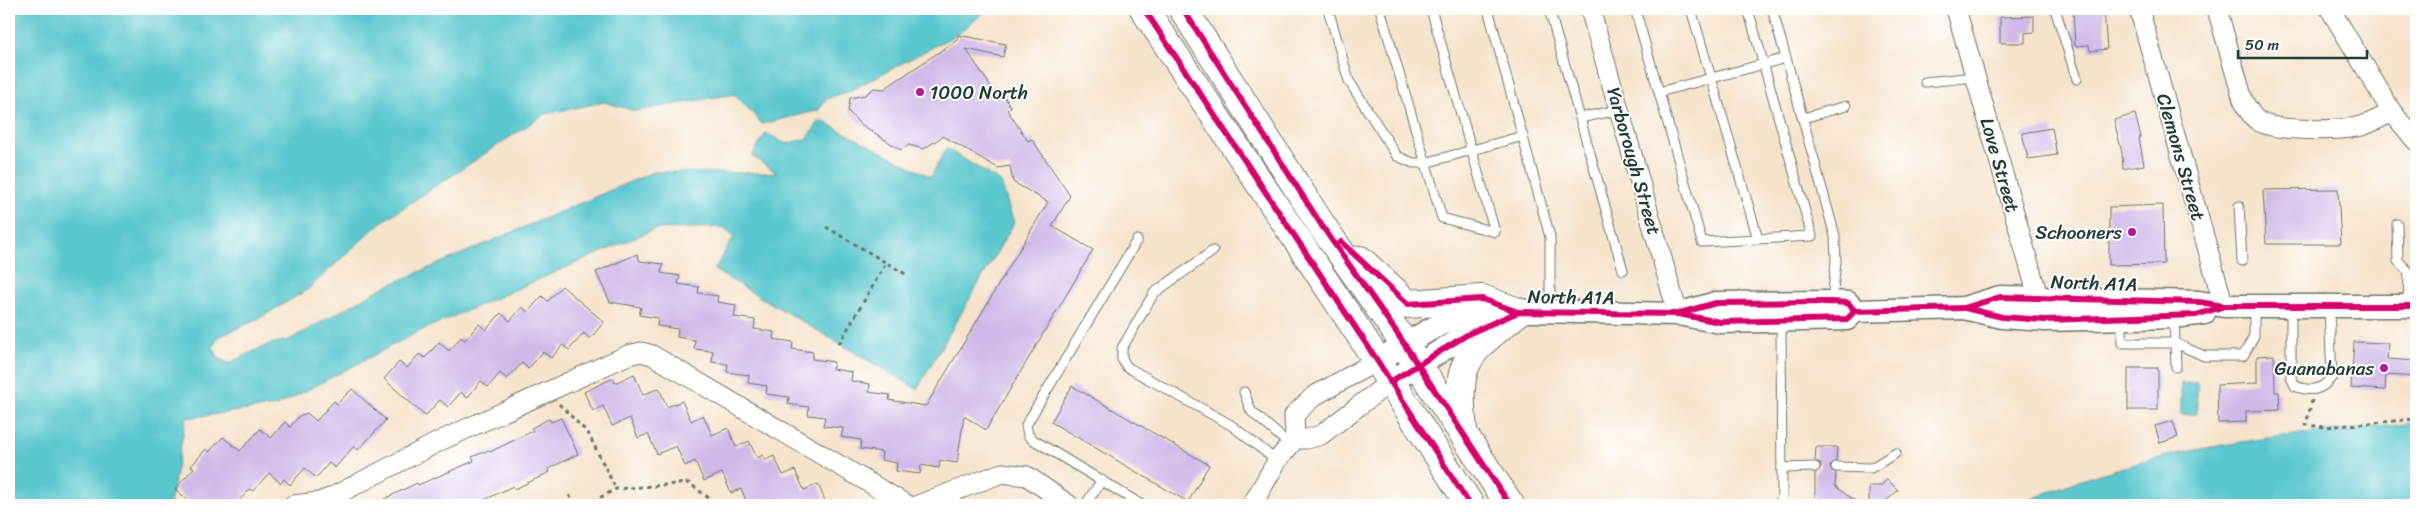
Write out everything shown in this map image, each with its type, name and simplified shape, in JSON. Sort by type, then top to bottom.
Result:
[{"type":"main road","points":[[1144,9],[1470,505]]},
{"type":"main road","points":[[1183,9],[1322,226],[1411,355],[1510,505]]},
{"type":"main road","points":[[1322,226],[1408,304],[1482,299],[1518,312]]},
{"type":"main road","points":[[1463,434],[1460,392],[1466,363],[1482,342],[1518,312]]},
{"type":"street","name":"Yarborough Street","points":[[1590,9],[1678,314]]},
{"type":"street","name":"Love Street","points":[[1956,9],[2045,320]]},
{"type":"street","name":"Clemons Street","points":[[2139,9],[2224,306]]},
{"type":"street","points":[[2217,9],[2243,100],[2248,111],[2257,120],[2268,126],[2280,128],[2348,129],[2372,123],[2392,112]]},
{"type":"street","points":[[2330,9],[2392,112],[2416,141]]},
{"type":"street","name":"North A1A","points":[[1964,308],[2000,297],[2199,302],[2224,306],[2412,306]]},
{"type":"street","name":"North A1A","points":[[1678,314],[1716,302],[1848,303],[1855,311]]},
{"type":"street","name":"North A1A","points":[[1383,372],[1411,355],[1470,333],[1518,312],[1678,314],[1720,322],[1781,322],[1847,319],[1855,311],[1964,308],[2002,317],[2045,320],[2174,317],[2196,315],[2224,306]]},
{"type":"street","points":[[293,505],[346,498],[442,440],[550,389],[628,355],[640,352],[652,355],[907,505]]},
{"type":"street","points":[[1252,505],[1277,461],[1292,442],[1294,415],[1314,396],[1383,372]]},
{"type":"street","points":[[1292,442],[1321,435],[1383,372]]},
{"type":"street","points":[[918,505],[1002,473],[1026,476],[1069,505]]},
{"type":"lane","points":[[1328,9],[1349,81],[1397,156],[1414,163],[1425,163],[1523,136]]},
{"type":"lane","points":[[1380,9],[1442,218],[1495,232],[1431,9]]},
{"type":"lane","points":[[1488,9],[1550,237],[1550,312]]},
{"type":"lane","points":[[1549,9],[1623,270]]},
{"type":"lane","points":[[1635,9],[1702,242],[1812,236],[1748,9]]},
{"type":"lane","points":[[1691,9],[1758,239]]},
{"type":"lane","points":[[1772,9],[1835,236],[1836,261],[1832,302]]},
{"type":"lane","points":[[2055,9],[2077,79]]},
{"type":"lane","points":[[1659,92],[1786,58]]},
{"type":"lane","points":[[1925,82],[1974,77]]},
{"type":"lane","points":[[1803,118],[1846,106]]},
{"type":"lane","points":[[1580,118],[1618,110]]},
{"type":"lane","points":[[2239,206],[2242,261]]},
{"type":"lane","points":[[2397,224],[2398,261],[2409,272],[2412,306]]},
{"type":"lane","points":[[1138,240],[1026,425],[1028,435],[1032,439],[1142,505]]},
{"type":"lane","points":[[1213,252],[1154,293],[1122,348],[1122,359],[1127,367],[1231,425],[1277,461]]},
{"type":"lane","points":[[2122,318],[2122,343],[2175,343],[2204,356],[2243,356],[2254,336],[2254,306]]},
{"type":"lane","points":[[2291,307],[2291,377],[2295,386],[2314,390],[2325,386],[2332,377],[2329,307]]},
{"type":"lane","points":[[2174,317],[2176,367]]},
{"type":"lane","points":[[1780,505],[1782,468],[1781,322]]},
{"type":"lane","points":[[1244,392],[1251,411],[1292,442]]},
{"type":"lane","points":[[1836,467],[1870,468],[1896,452]]},
{"type":"lane","points":[[1782,468],[1815,467]]},
{"type":"lane","points":[[1085,505],[1102,480]]},
{"type":"path","points":[[826,228],[907,275]]},
{"type":"path","points":[[839,344],[886,263]]},
{"type":"path","points":[[550,389],[555,401],[588,432],[616,489]]},
{"type":"path","points":[[2314,390],[2306,425],[2326,427],[2416,419]]},
{"type":"path","points":[[586,505],[616,489],[689,483],[718,505]]},
{"type":"path","points":[[569,495],[574,505]]},
{"type":"water","points":[[9,9],[988,9],[959,33],[850,91],[826,99],[819,110],[762,124],[735,94],[635,111],[604,102],[545,114],[380,223],[307,290],[258,319],[218,337],[213,347],[219,359],[229,363],[269,344],[289,340],[382,288],[653,172],[777,173],[752,156],[766,133],[786,144],[808,138],[820,120],[931,177],[946,148],[1001,182],[1014,223],[917,389],[714,270],[734,237],[723,227],[655,229],[420,331],[277,406],[186,418],[170,505],[9,505]]},
{"type":"water","points":[[2181,383],[2197,383],[2197,414],[2181,415]]},
{"type":"water","points":[[2416,423],[2416,505],[2018,505],[2099,474],[2186,452],[2285,436]]},
{"type":"building","points":[[2073,9],[2104,9],[2107,49],[2090,51],[2089,45],[2075,46]]},
{"type":"building","points":[[2034,16],[2034,32],[2025,33],[2025,43],[2000,43],[2000,17]]},
{"type":"building","points":[[958,35],[1006,44],[1003,57],[966,49],[995,93],[1000,90],[1011,107],[1007,110],[1028,141],[1032,139],[1070,196],[1052,226],[1093,250],[986,430],[964,416],[957,463],[940,460],[939,468],[921,465],[920,474],[896,471],[897,463],[881,460],[882,452],[860,449],[861,440],[841,437],[843,428],[823,426],[825,417],[808,415],[809,407],[788,404],[789,397],[766,394],[767,386],[748,383],[749,375],[727,372],[728,364],[712,362],[713,351],[694,349],[695,340],[677,337],[678,329],[657,326],[658,318],[639,315],[641,307],[610,302],[596,272],[637,254],[640,261],[663,264],[661,273],[680,276],[678,284],[699,287],[698,293],[718,296],[717,302],[736,305],[734,317],[755,320],[754,329],[774,332],[773,339],[793,342],[792,349],[813,352],[812,359],[834,362],[832,369],[852,372],[851,381],[870,384],[869,392],[890,395],[889,400],[926,406],[1048,202],[1013,182],[1010,166],[998,168],[943,136],[924,149],[909,145],[901,150],[859,123],[848,111],[850,98],[865,95],[874,88],[884,89],[957,40]]},
{"type":"building","points":[[2135,114],[2141,137],[2139,138],[2144,165],[2123,169],[2122,153],[2114,120]]},
{"type":"building","points":[[2052,128],[2057,155],[2028,159],[2022,133]]},
{"type":"building","points":[[2338,189],[2341,244],[2266,244],[2263,190]]},
{"type":"building","points":[[2163,205],[2164,264],[2109,265],[2109,207]]},
{"type":"building","points":[[562,286],[604,322],[590,339],[584,333],[569,350],[563,345],[551,358],[543,352],[528,369],[522,363],[507,379],[500,373],[488,387],[481,381],[467,398],[461,392],[448,407],[440,400],[425,416],[384,379],[399,362],[407,368],[419,354],[425,358],[439,342],[449,351],[461,337],[465,340],[479,324],[486,330],[501,313],[510,321],[522,307],[528,312],[542,296],[548,301]]},
{"type":"building","name":"Guanabanas","points":[[2354,342],[2388,343],[2387,359],[2416,361],[2416,377],[2386,375],[2385,390],[2351,388]]},
{"type":"building","points":[[2274,355],[2275,392],[2279,392],[2280,410],[2246,411],[2246,422],[2218,423],[2217,385],[2257,383],[2257,356]]},
{"type":"building","points":[[2128,368],[2158,368],[2158,410],[2128,410]]},
{"type":"building","points":[[634,374],[643,395],[659,388],[667,407],[682,401],[691,421],[703,415],[712,435],[728,428],[736,447],[749,441],[757,458],[763,455],[765,460],[774,456],[783,475],[795,470],[804,490],[818,484],[827,505],[748,505],[741,489],[731,493],[722,473],[704,481],[695,461],[685,466],[676,446],[657,454],[648,434],[638,438],[630,418],[612,426],[603,406],[593,411],[584,392],[613,378],[615,383]]},
{"type":"building","points":[[1072,386],[1209,465],[1188,502],[1051,422]]},
{"type":"building","points":[[352,389],[386,420],[358,450],[354,446],[335,468],[329,463],[316,478],[305,468],[290,485],[284,479],[281,483],[269,473],[253,491],[250,489],[235,505],[194,505],[175,489],[194,468],[191,466],[206,449],[209,452],[223,437],[240,451],[260,429],[271,438],[285,422],[290,427],[299,416],[307,413],[316,421],[334,401],[337,404]]},
{"type":"building","points":[[561,418],[578,454],[548,469],[550,472],[515,489],[513,486],[474,505],[372,505],[417,483],[418,485],[474,461],[472,457],[489,450],[490,452],[533,431],[531,428],[549,419],[551,422]]},
{"type":"building","points":[[2173,421],[2178,437],[2160,443],[2155,426]]},
{"type":"building","points":[[1816,447],[1837,447],[1836,461],[1830,466],[1831,470],[1836,473],[1835,486],[1860,505],[1815,505],[1815,473],[1821,467],[1820,463],[1815,461]]},
{"type":"building","points":[[1887,479],[1898,490],[1882,505],[1869,505],[1869,486],[1881,486]]},
{"type":"cycle path","points":[[1144,9],[1369,348],[1470,505]]},
{"type":"cycle path","points":[[1183,9],[1322,226],[1395,330],[1510,505]]},
{"type":"cycle path","points":[[1341,242],[1408,304],[1482,299],[1518,312]]},
{"type":"cycle path","points":[[1390,382],[1470,333],[1518,312],[1678,314],[1720,322],[1847,319],[1855,311],[1964,308],[2000,297],[2199,302],[2224,306],[2416,306]]},
{"type":"cycle path","points":[[1680,313],[1716,303],[1832,302],[1848,303],[1855,311]]},
{"type":"cycle path","points":[[1965,308],[2002,317],[2045,320],[2196,315],[2222,307]]},
{"type":"place","name":"1000 North","points":[[920,92]]},
{"type":"place","name":"Schooners","points":[[2132,232]]},
{"type":"place","name":"Guanabanas","points":[[2384,368]]}]
